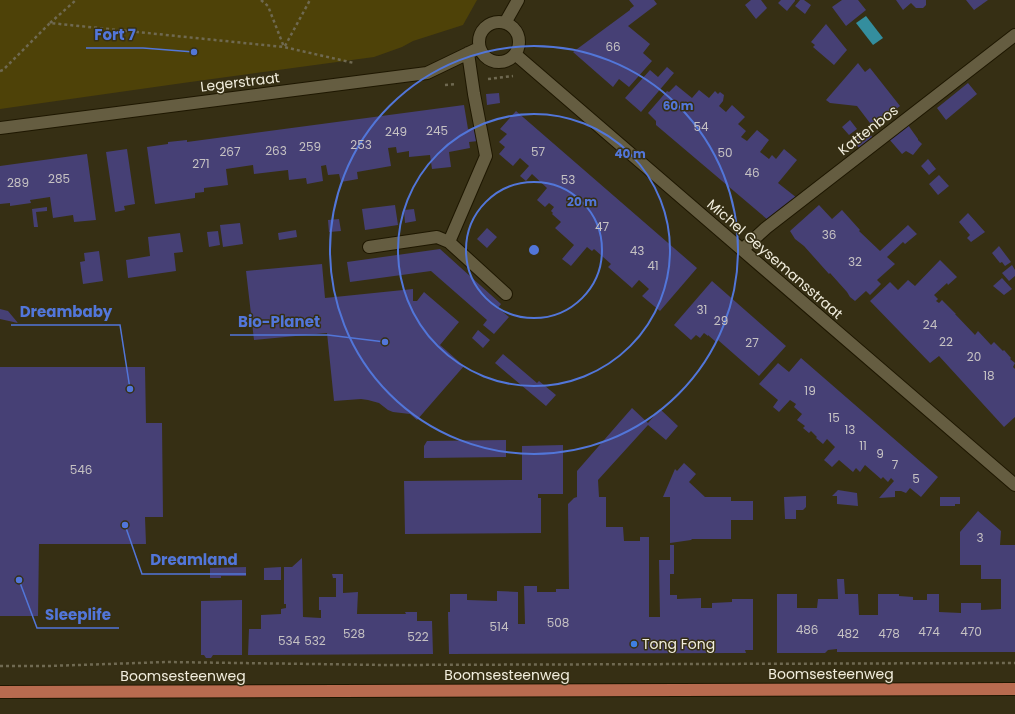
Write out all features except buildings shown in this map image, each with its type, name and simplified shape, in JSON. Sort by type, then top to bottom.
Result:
[{"type":"main road","name":"Boomsesteenweg","points":[[0,692],[1015,689]]},
{"type":"street","points":[[505,23],[518,0]]},
{"type":"street","points":[[449,242],[486,156],[474,94],[473,50],[481,30],[488,24],[496,22],[505,23],[515,30],[518,36],[519,42],[516,54],[505,62],[492,62],[473,50]]},
{"type":"street","name":"Kattenbos","points":[[742,250],[766,228],[1015,35]]},
{"type":"street","name":"Legerstraat","points":[[0,128],[427,73],[473,50]]},
{"type":"street","name":"Michel Geysemansstraat","points":[[516,54],[1015,485]]},
{"type":"street","points":[[369,247],[437,237],[449,242],[506,294]]},
{"type":"path","points":[[0,71],[3,70],[50,23],[76,0]]},
{"type":"path","points":[[261,0],[268,6],[284,46]]},
{"type":"path","points":[[284,46],[310,0]]},
{"type":"path","points":[[50,23],[238,43],[284,46],[361,65],[364,81]]},
{"type":"path","points":[[0,666],[167,662],[385,665],[1015,663]]},
{"type":"shaded area","points":[[0,0],[477,0],[463,25],[413,41],[402,47],[374,57],[0,109]]},
{"type":"water","points":[[866,16],[883,38],[873,45],[856,23]]},
{"type":"place","name":"Fort 7","points":[[194,52]]},
{"type":"place","name":"Bio-Planet","points":[[385,342]]},
{"type":"place","name":"Dreambaby","points":[[130,389]]},
{"type":"place","name":"Dreamland","points":[[125,525]]},
{"type":"place","name":"Sleeplife","points":[[19,580]]},
{"type":"place","name":"Tong Fong","points":[[634,644]]}]
